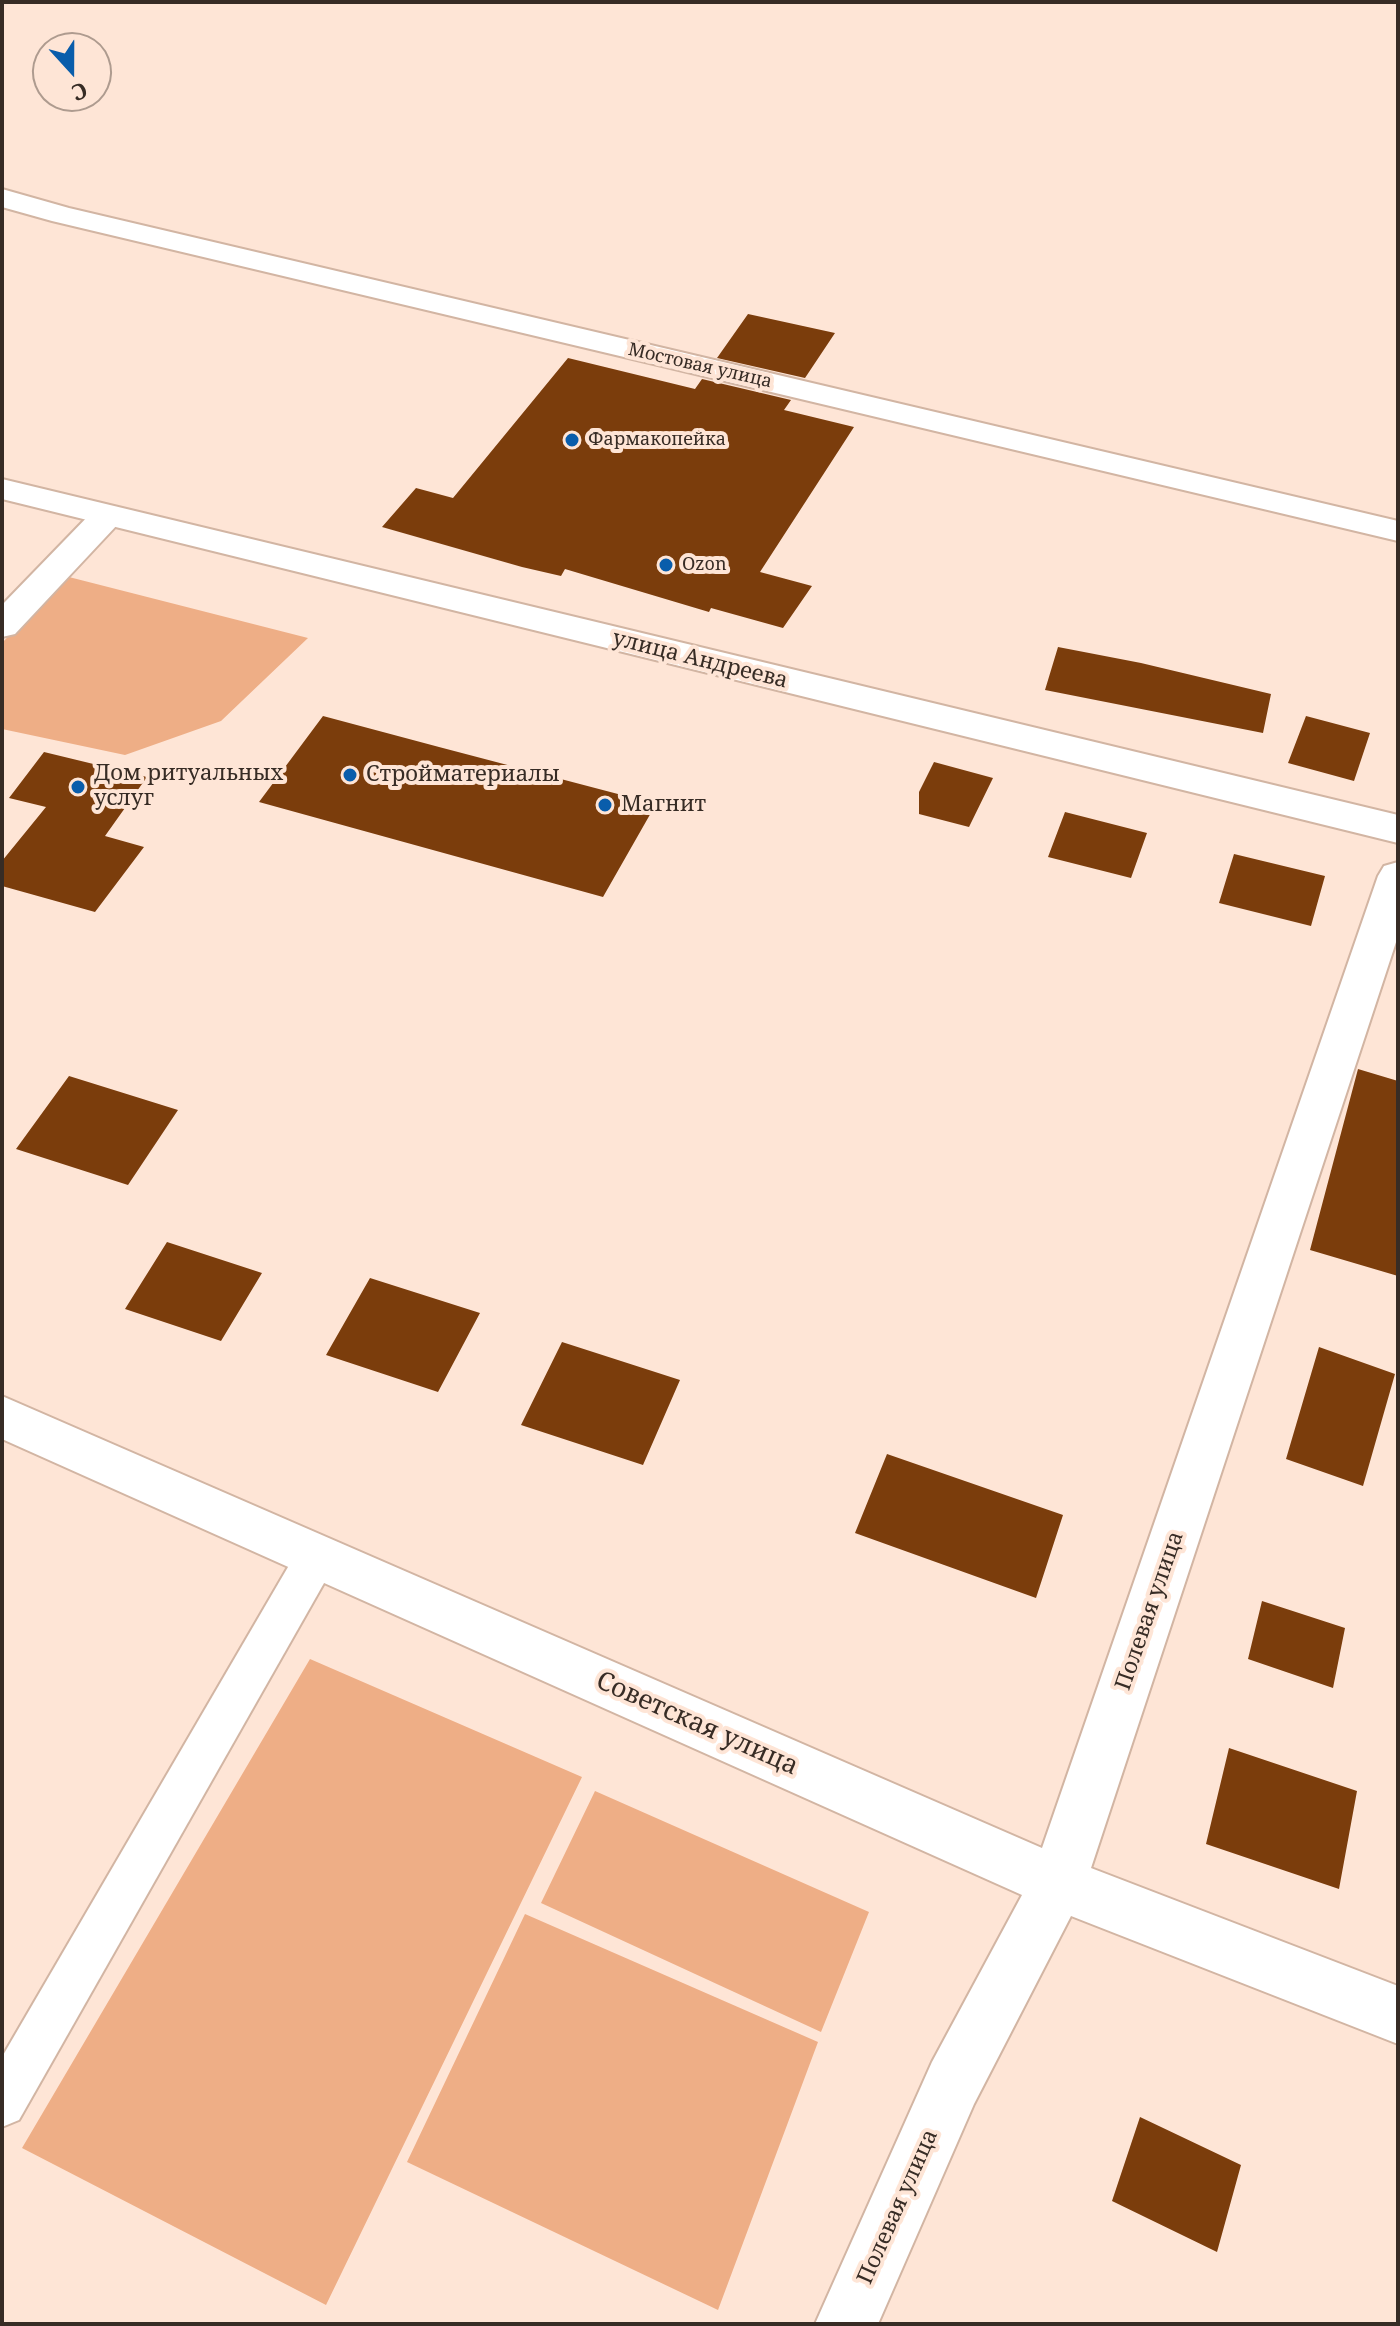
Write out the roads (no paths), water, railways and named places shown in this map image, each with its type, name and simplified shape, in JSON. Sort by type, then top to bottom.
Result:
[{"type":"street","name":"Мостовая улица","points":[[2,198],[62,215],[1398,531]]},
{"type":"street","name":"улица Андреева","points":[[2,489],[106,517],[1398,829]]},
{"type":"street","points":[[2,626],[106,517]]},
{"type":"street","name":"Полевая улица","points":[[846,2324],[953,2083],[1058,1883],[1398,876]]},
{"type":"street","name":"Советская улица","points":[[2,1417],[1058,1883],[1398,2015]]},
{"type":"lane","points":[[2,2103],[317,1556]]},
{"type":"place","name":"Фармакопейка","points":[[572,440]]},
{"type":"place","name":"Ozon","points":[[666,565]]},
{"type":"place","name":"Стройматериалы","points":[[350,775]]},
{"type":"place","name":"Дом ритуальных услуг","points":[[78,787]]},
{"type":"place","name":"Магнит","points":[[605,805]]}]
